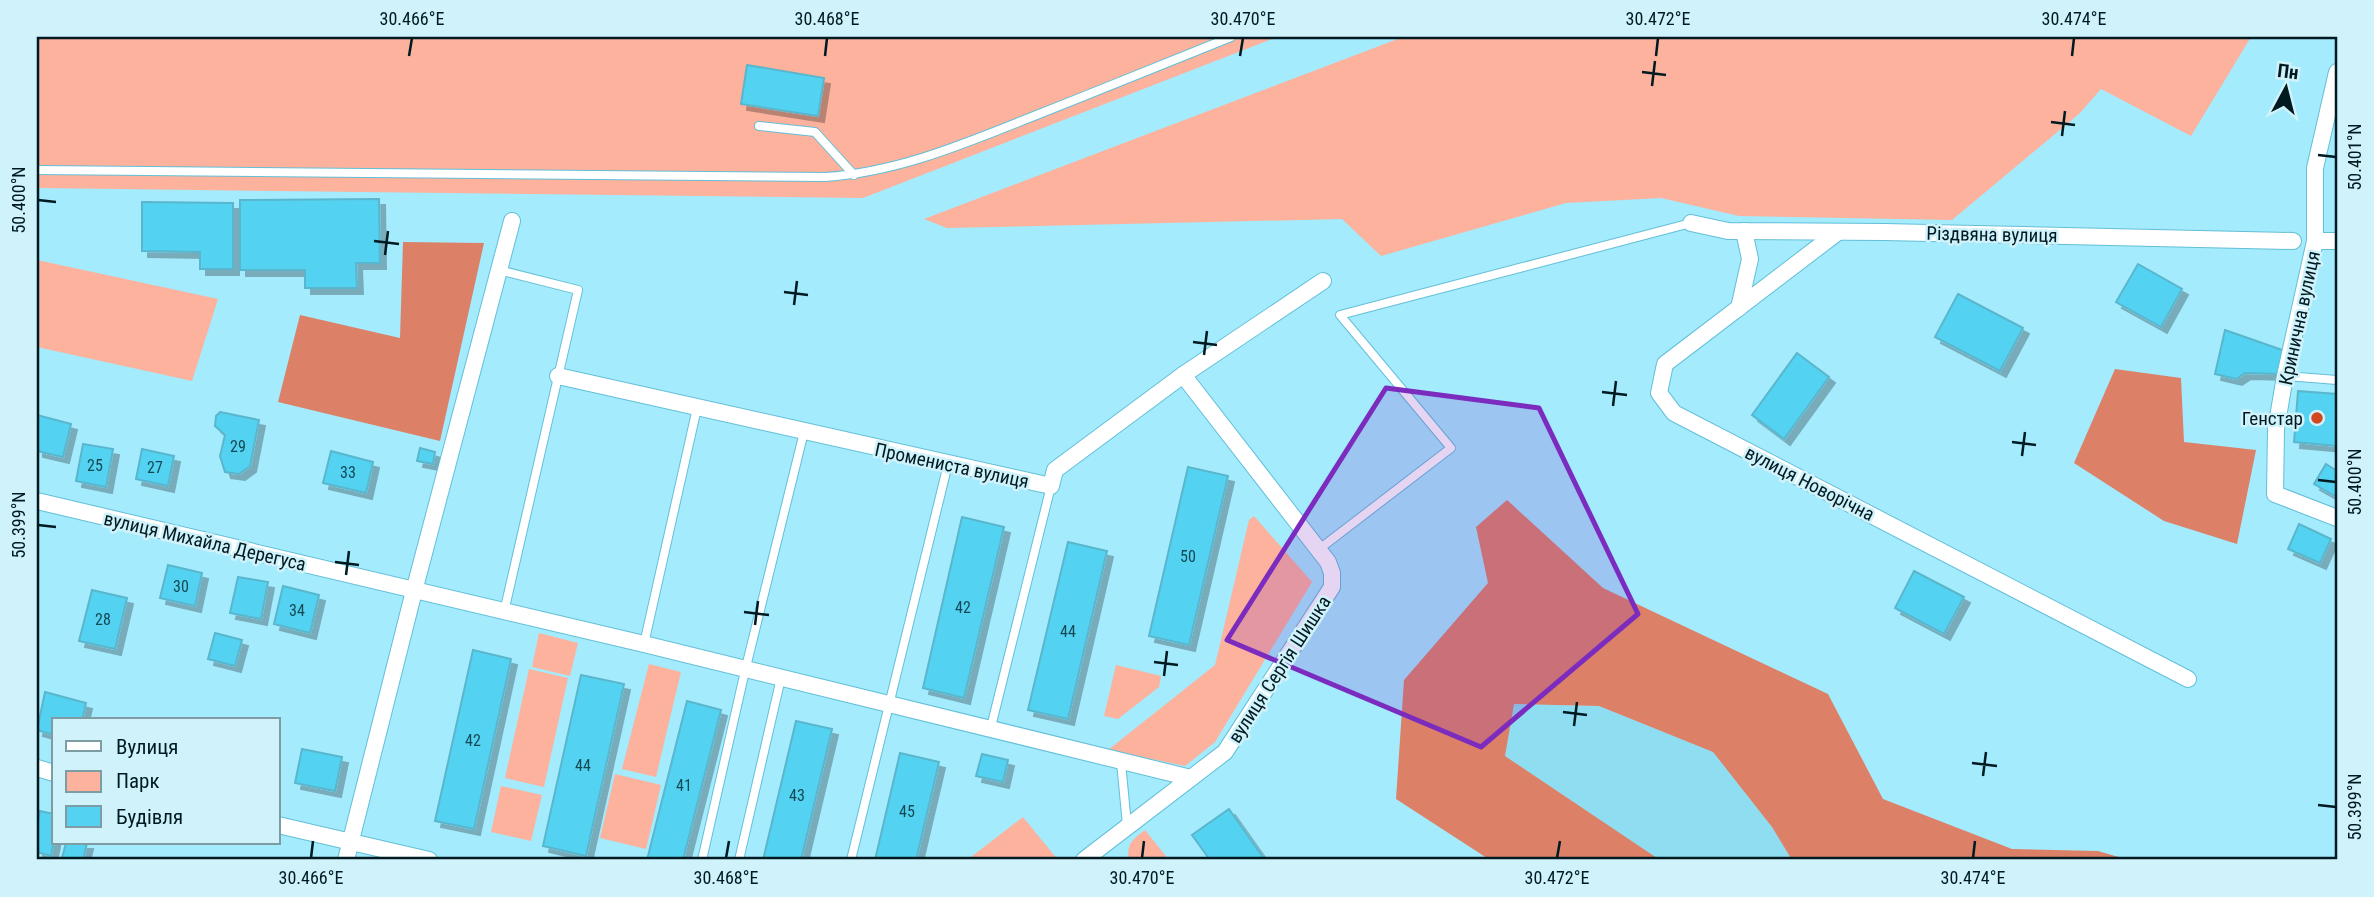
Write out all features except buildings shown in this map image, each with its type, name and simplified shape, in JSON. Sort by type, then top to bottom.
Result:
[{"type":"street","name":"Кринична вулиця","points":[[2337,72],[2315,168],[2315,241],[2276,429],[2275,495],[2337,518]]},
{"type":"street","points":[[346,860],[512,221]]},
{"type":"street","name":"Різдвяна вулиця","points":[[1691,223],[1728,231],[2293,241]]},
{"type":"street","points":[[1739,308],[1751,260],[1744,231]]},
{"type":"street","name":"вулиця Новорічна","points":[[1838,232],[1665,364],[1659,393],[1674,413],[2188,679]]},
{"type":"street","points":[[2315,241],[2337,240]]},
{"type":"street","name":"Промениста вулиця","points":[[558,376],[1051,486],[1055,470],[1183,375],[1323,281]]},
{"type":"street","name":"вулиця Сергія Шишка","points":[[1094,858],[1128,827],[1225,752],[1332,587],[1332,573],[1328,562],[1183,375]]},
{"type":"street","name":"вулиця Михайла Дерегуса","points":[[37,501],[644,644],[745,671],[1191,778]]},
{"type":"street","points":[[280,825],[429,860]]},
{"type":"lane","points":[[37,170],[825,177],[854,175],[894,167],[944,152],[1231,37]]},
{"type":"lane","points":[[759,126],[815,132],[854,175]]},
{"type":"lane","points":[[1318,550],[1451,448],[1340,315],[1691,223]]},
{"type":"lane","points":[[499,270],[578,290],[504,612]]},
{"type":"lane","points":[[2285,376],[2337,380]]},
{"type":"lane","points":[[644,644],[697,408]]},
{"type":"lane","points":[[702,860],[804,432]]},
{"type":"lane","points":[[850,860],[948,464]]},
{"type":"lane","points":[[990,731],[1051,486]]},
{"type":"lane","points":[[740,860],[780,678]]},
{"type":"lane","points":[[1121,762],[1128,827]]},
{"type":"highlighted area","points":[[1386,388],[1539,408],[1638,614],[1481,747],[1227,640]]},
{"type":"shaded area","points":[[403,242],[484,243],[440,441],[278,402],[300,315],[400,338]]},
{"type":"shaded area","points":[[2115,369],[2181,378],[2184,442],[2256,450],[2237,544],[2164,521],[2074,463]]},
{"type":"shaded area","points":[[1507,500],[1603,588],[1828,694],[1883,799],[2012,849],[2098,851],[2129,860],[1792,860],[1772,827],[1713,752],[1599,706],[1514,704],[1505,756],[1660,860],[1490,860],[1396,799],[1404,680],[1488,583],[1476,527]]},
{"type":"shaded area","points":[[1513,704],[1599,706],[1713,752],[1772,827],[1792,860],[1660,860],[1505,756]]},
{"type":"green space","points":[[37,37],[1277,37],[863,198],[37,188]]},
{"type":"green space","points":[[1403,37],[2251,37],[2191,136],[2101,89],[2079,114],[1952,220],[1739,216],[1661,198],[1566,203],[1381,256],[1342,219],[947,228],[924,219]]},
{"type":"green space","points":[[37,260],[218,299],[192,381],[37,347]]},
{"type":"green space","points":[[1254,516],[1312,582],[1215,742],[1185,766],[1108,750],[1215,665],[1249,520]]},
{"type":"green space","points":[[539,633],[578,643],[570,676],[532,667]]},
{"type":"green space","points":[[649,664],[681,672],[656,777],[622,769]]},
{"type":"green space","points":[[1116,665],[1161,676],[1159,687],[1118,719],[1104,716]]},
{"type":"green space","points":[[529,669],[568,678],[544,787],[505,778]]},
{"type":"green space","points":[[615,774],[661,785],[646,849],[600,838]]},
{"type":"green space","points":[[501,786],[542,795],[531,841],[491,832]]},
{"type":"green space","points":[[1023,817],[1058,860],[967,860]]},
{"type":"green space","points":[[1145,830],[1169,860],[1129,860],[1131,842]]},
{"type":"place","name":"Генстар","points":[[2317,418]]}]
